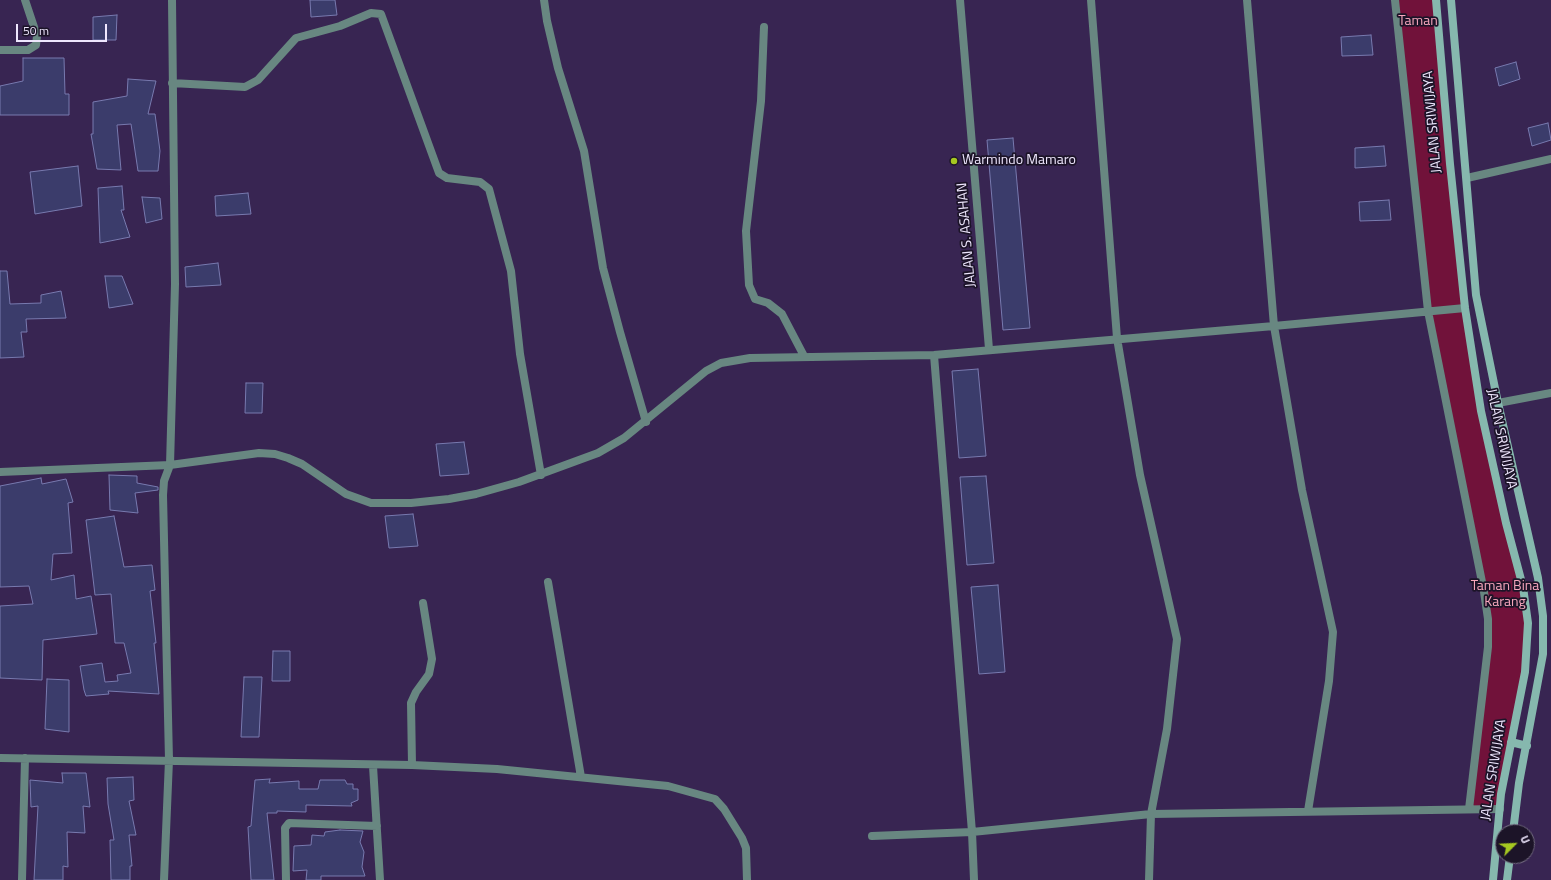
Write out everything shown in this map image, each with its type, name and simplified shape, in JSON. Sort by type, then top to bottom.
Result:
[{"type":"main road","name":"JALAN SRIWIJAYA","points":[[1436,0],[1455,225],[1465,308],[1481,411],[1506,523],[1526,603],[1528,623],[1525,672],[1511,742],[1500,809],[1493,880]]},
{"type":"main road","name":"JALAN SRIWIJAYA","points":[[1451,0],[1476,295],[1498,403],[1538,578],[1544,616],[1543,654],[1519,783],[1514,824]]},
{"type":"main road","points":[[1511,742],[1527,746]]},
{"type":"main road","points":[[1507,880],[1509,864]]},
{"type":"street","points":[[0,50],[28,50],[36,45],[37,36],[25,0]]},
{"type":"street","points":[[164,880],[168,760],[163,495],[164,480],[170,465],[175,284],[172,0]]},
{"type":"street","points":[[544,0],[547,21],[558,68],[584,150],[603,268],[646,422]]},
{"type":"street","name":"JALAN S. ASAHAN","points":[[960,0],[989,349]]},
{"type":"street","points":[[1091,0],[1117,338],[1140,475],[1177,639],[1167,729],[1151,814],[1149,880]]},
{"type":"street","points":[[1247,0],[1274,326],[1302,490],[1333,632],[1329,681],[1308,811]]},
{"type":"street","points":[[1395,0],[1428,311],[1483,584],[1488,619],[1488,648],[1469,809]]},
{"type":"street","points":[[172,83],[245,87],[258,80],[296,38],[340,26],[371,13],[381,14],[438,173],[446,178],[480,182],[489,189],[511,271],[520,354],[541,474]]},
{"type":"street","points":[[764,27],[761,100],[746,231],[749,286],[755,299],[768,303],[782,314],[804,356]]},
{"type":"street","points":[[1467,178],[1551,159]]},
{"type":"street","points":[[0,472],[170,465],[259,453],[275,454],[302,464],[346,494],[371,503],[411,503],[449,499],[483,492],[541,474],[598,453],[624,438],[646,422],[706,371],[721,363],[750,358],[934,355],[1465,308]]},
{"type":"street","points":[[934,355],[972,832],[974,880]]},
{"type":"street","points":[[1498,403],[1551,393]]},
{"type":"street","points":[[548,582],[581,778]]},
{"type":"street","points":[[412,766],[411,703],[416,692],[429,674],[432,659],[422,603]]},
{"type":"street","points":[[0,758],[168,760],[497,769],[668,786],[715,799],[734,825],[746,848],[747,880]]},
{"type":"street","points":[[22,880],[25,758]]},
{"type":"street","points":[[373,766],[380,880]]},
{"type":"street","points":[[872,836],[972,832],[1151,814],[1500,809]]},
{"type":"street","points":[[286,880],[285,828],[289,823],[377,826]]},
{"type":"green space","name":"Taman","points":[[1396,0],[1435,0],[1464,307],[1429,310]]},
{"type":"green space","name":"Taman Bina Karang","points":[[1464,309],[1527,624],[1523,675],[1499,808],[1470,808],[1489,618],[1429,312]]},
{"type":"building","points":[[310,0],[335,0],[337,15],[311,17]]},
{"type":"building","points":[[117,15],[116,40],[93,40],[93,17]]},
{"type":"building","points":[[1371,35],[1373,55],[1342,56],[1341,37]]},
{"type":"building","points":[[23,58],[64,58],[65,94],[69,94],[69,115],[0,115],[0,86],[23,81]]},
{"type":"building","points":[[1516,62],[1520,79],[1499,86],[1495,68]]},
{"type":"building","points":[[128,79],[156,81],[148,114],[155,114],[160,151],[158,171],[138,171],[131,124],[117,125],[121,170],[97,169],[91,134],[93,134],[93,102],[127,96]]},
{"type":"building","points":[[1548,123],[1551,140],[1532,146],[1528,128]]},
{"type":"building","points":[[1013,138],[1030,328],[1003,330],[987,140]]},
{"type":"building","points":[[1384,146],[1386,166],[1355,168],[1355,148]]},
{"type":"building","points":[[78,166],[82,206],[35,214],[30,172]]},
{"type":"building","points":[[122,186],[124,210],[121,210],[130,237],[100,243],[98,188]]},
{"type":"building","points":[[248,193],[251,214],[216,216],[215,196]]},
{"type":"building","points":[[142,197],[160,198],[162,219],[146,223]]},
{"type":"building","points":[[1389,200],[1391,220],[1360,221],[1359,202]]},
{"type":"building","points":[[218,263],[221,285],[186,287],[185,267]]},
{"type":"building","points":[[0,271],[7,271],[10,304],[41,303],[41,295],[61,291],[66,318],[26,319],[27,332],[21,332],[24,357],[0,358]]},
{"type":"building","points":[[105,276],[122,276],[133,304],[109,308]]},
{"type":"building","points":[[978,369],[986,456],[959,458],[952,371]]},
{"type":"building","points":[[246,383],[263,383],[262,413],[245,413]]},
{"type":"building","points":[[464,442],[469,474],[440,476],[436,444]]},
{"type":"building","points":[[109,475],[137,476],[137,483],[158,487],[158,490],[135,493],[138,513],[110,510]]},
{"type":"building","points":[[986,476],[994,563],[967,565],[960,477]]},
{"type":"building","points":[[41,478],[42,484],[66,479],[73,502],[68,503],[72,553],[53,554],[51,580],[74,575],[76,599],[91,596],[97,634],[43,640],[42,680],[0,678],[0,606],[33,604],[29,586],[0,587],[0,486]]},
{"type":"building","points":[[413,514],[418,546],[389,548],[385,516]]},
{"type":"building","points":[[114,516],[124,567],[152,565],[155,590],[150,591],[156,643],[154,643],[159,694],[108,691],[109,694],[86,696],[84,690],[80,666],[102,663],[105,682],[118,681],[117,675],[131,673],[124,643],[115,643],[111,594],[95,595],[86,520]]},
{"type":"building","points":[[998,585],[1005,672],[979,674],[971,587]]},
{"type":"building","points":[[273,651],[290,651],[290,681],[272,681]]},
{"type":"building","points":[[244,677],[262,677],[259,737],[241,737]]},
{"type":"building","points":[[47,679],[69,680],[69,732],[45,729]]},
{"type":"building","points":[[62,773],[86,773],[90,807],[83,806],[85,833],[67,832],[68,867],[63,866],[63,880],[34,880],[38,806],[31,807],[30,780],[63,783]]},
{"type":"building","points":[[133,777],[134,800],[129,801],[136,835],[129,835],[132,866],[130,866],[130,880],[111,880],[110,840],[114,840],[108,804],[107,778]]},
{"type":"building","points":[[270,779],[269,783],[299,781],[299,789],[318,789],[320,780],[345,780],[347,784],[353,784],[353,789],[358,789],[358,800],[351,803],[352,806],[306,805],[306,812],[277,811],[277,813],[267,813],[274,880],[251,880],[248,827],[251,826],[255,780]]},
{"type":"building","points":[[340,830],[363,831],[360,842],[364,852],[362,867],[365,876],[321,876],[321,880],[306,880],[307,870],[293,871],[294,846],[311,845],[312,835],[324,836],[325,832]]},
{"type":"place","name":"Warmindo Mamaro","points":[[954,161]]}]
